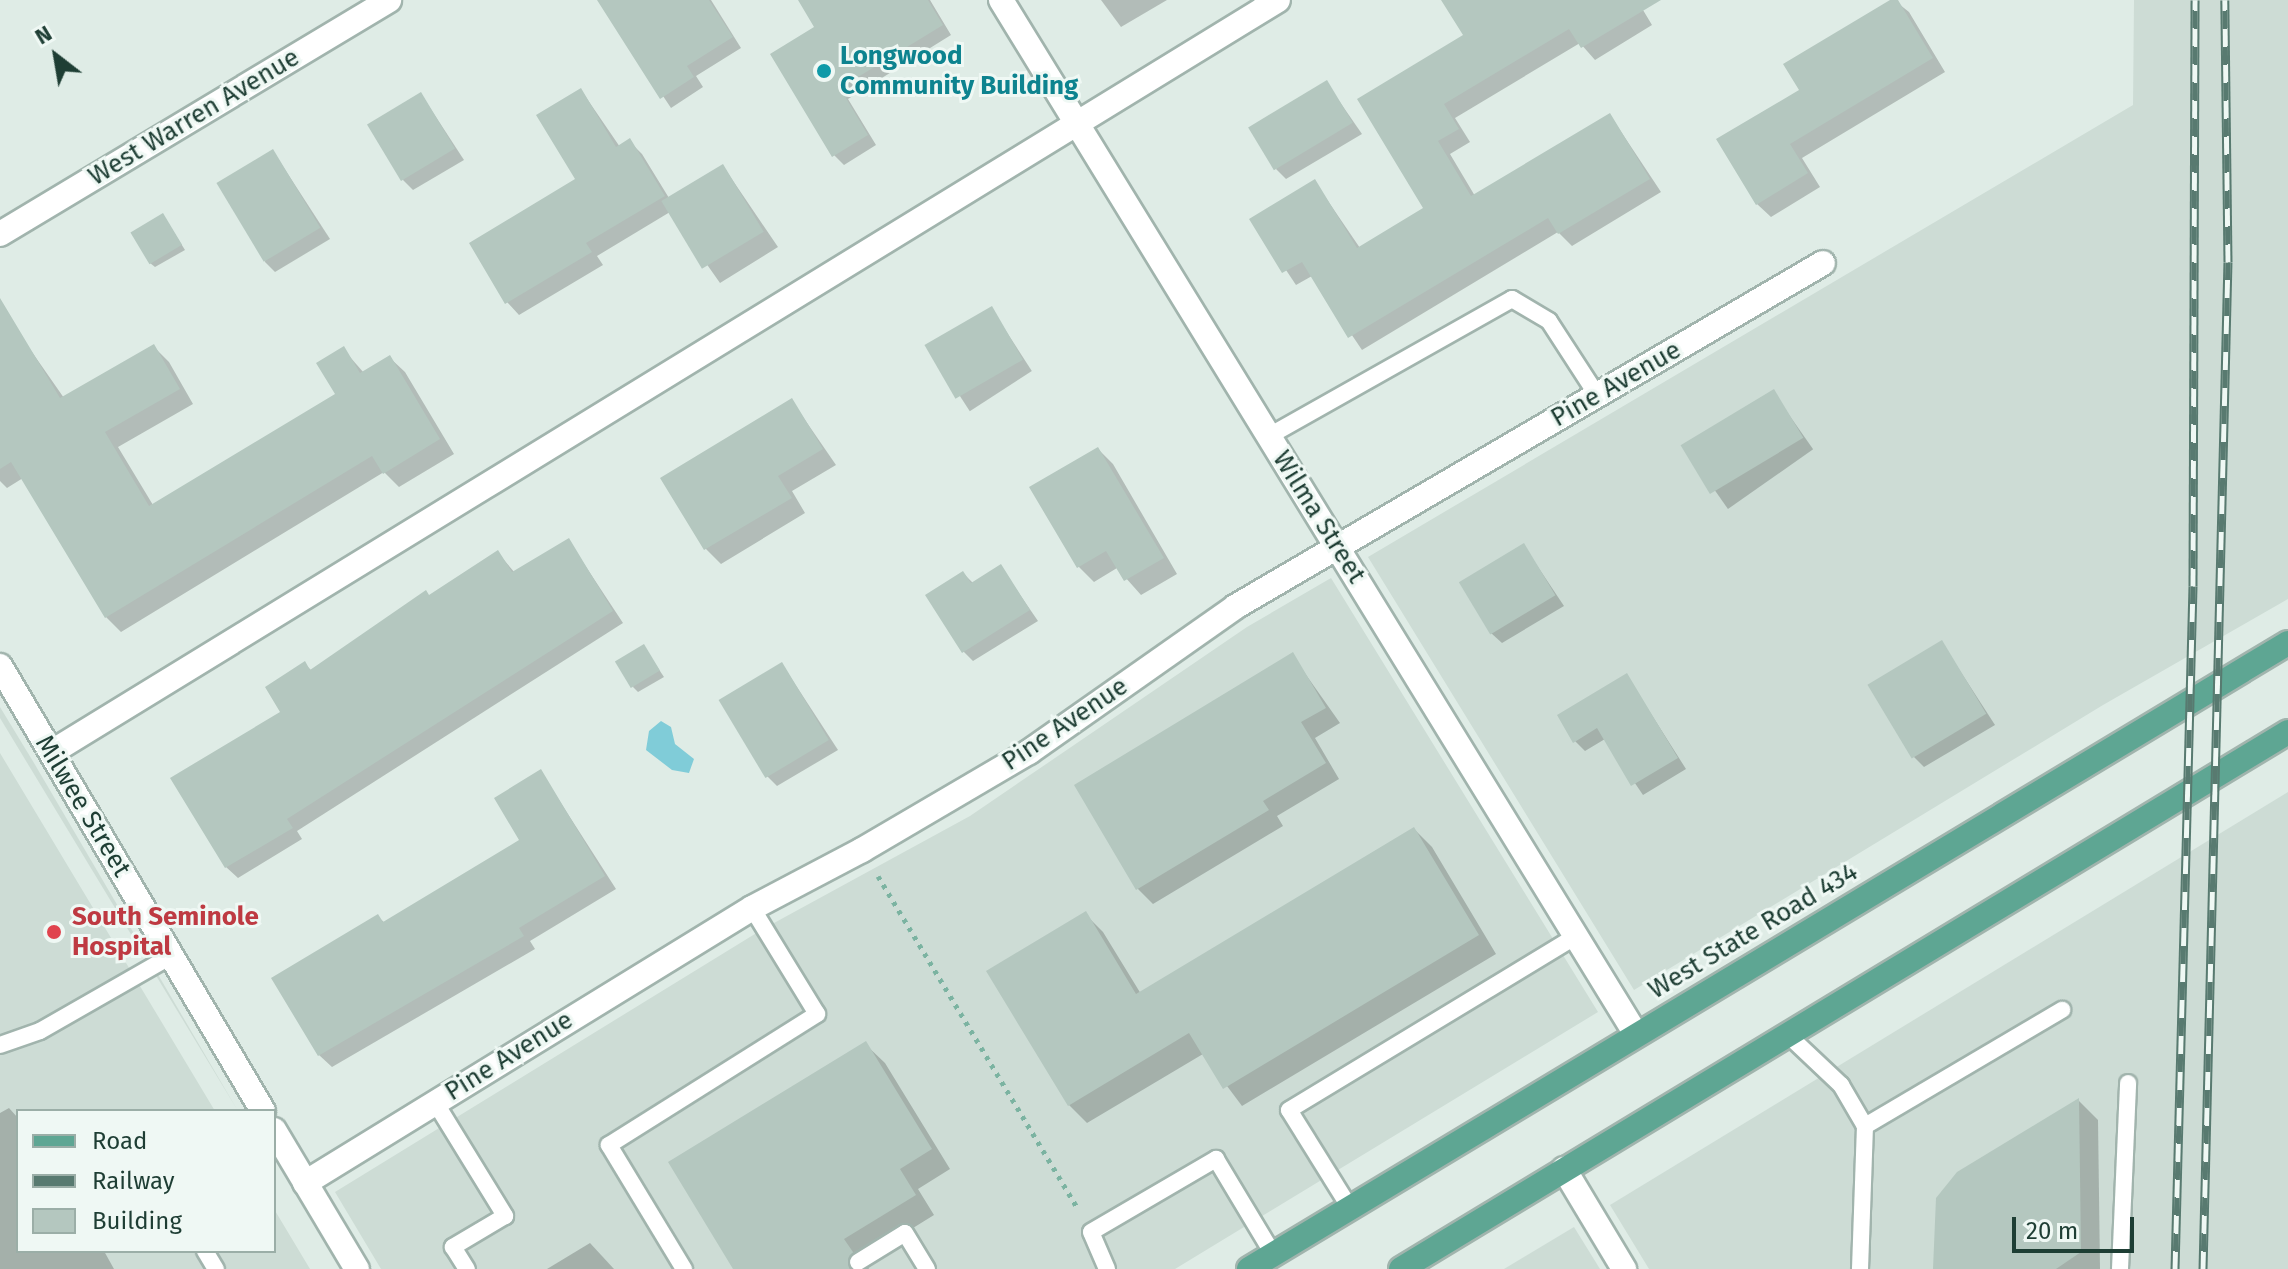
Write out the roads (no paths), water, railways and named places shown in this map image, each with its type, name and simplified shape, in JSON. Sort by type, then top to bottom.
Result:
[{"type":"main road","name":"West State Road 434","points":[[1249,1269],[2288,643]]},
{"type":"main road","points":[[1401,1269],[2288,732]]},
{"type":"street","name":"West Warren Avenue","points":[[0,234],[389,0]]},
{"type":"street","name":"Wilma Street","points":[[1001,0],[1636,1034]]},
{"type":"street","points":[[52,752],[1278,0]]},
{"type":"street","name":"Pine Avenue","points":[[305,1183],[752,908],[862,850],[1029,752],[1210,623],[1823,263]]},
{"type":"street","name":"Milwee Street","points":[[0,666],[262,1109]]},
{"type":"street","points":[[276,1133],[357,1269]]},
{"type":"street","points":[[1564,1169],[1624,1269]]},
{"type":"lane","points":[[1269,436],[1512,299],[1549,321],[1597,395]]},
{"type":"lane","points":[[684,1269],[609,1145],[817,1014],[752,908]]},
{"type":"lane","points":[[1350,1208],[1289,1110],[1576,936]]},
{"type":"lane","points":[[0,1045],[40,1031],[171,956]]},
{"type":"lane","points":[[1865,1126],[2062,1010]]},
{"type":"lane","points":[[1788,1035],[1841,1085],[1865,1126],[1860,1269]]},
{"type":"lane","points":[[2120,1269],[2128,1083]]},
{"type":"lane","points":[[435,1102],[505,1216],[453,1247],[467,1269]]},
{"type":"lane","points":[[1107,1269],[1091,1232],[1216,1159],[1273,1254]]},
{"type":"lane","points":[[858,1262],[905,1233],[927,1269]]},
{"type":"water","points":[[661,721],[671,727],[675,744],[694,759],[689,773],[672,770],[646,750],[649,731]]},
{"type":"railway","points":[[2175,1269],[2193,586],[2195,0]]},
{"type":"railway","points":[[2203,1269],[2228,262],[2225,0]]},
{"type":"place","name":"Longwood Community Building","points":[[824,71]]},
{"type":"place","name":"South Seminole Hospital","points":[[54,932]]}]
